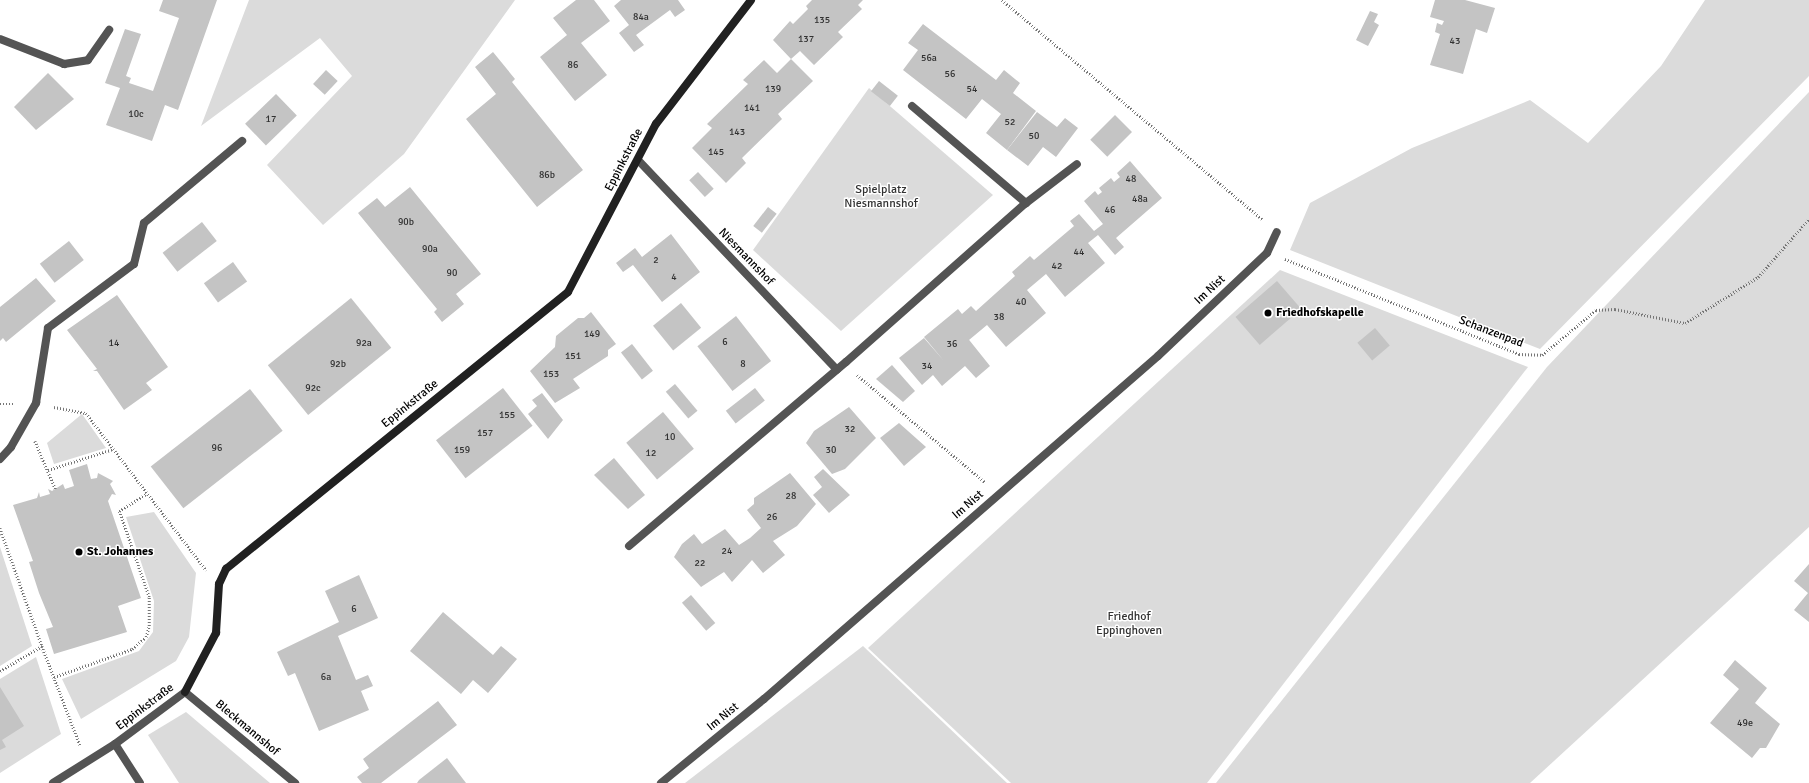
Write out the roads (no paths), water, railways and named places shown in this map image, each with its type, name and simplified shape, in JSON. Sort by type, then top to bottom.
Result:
[{"type":"street","name":"Eppinkstraße","points":[[53,783],[115,744],[185,692],[216,633],[220,584],[226,569],[568,292],[656,124],[751,0]]},
{"type":"street","points":[[0,39],[64,64],[88,60],[109,30]]},
{"type":"street","points":[[912,106],[1026,203]]},
{"type":"street","points":[[0,459],[22,428],[36,403],[48,328],[134,264],[144,223],[242,141]]},
{"type":"street","name":"Niesmannshof","points":[[638,160],[837,370]]},
{"type":"street","points":[[629,546],[837,370],[1026,203],[1077,164]]},
{"type":"street","name":"Im Nist","points":[[661,783],[764,699],[1158,356],[1267,253],[1277,232]]},
{"type":"street","name":"Bleckmannshof","points":[[185,692],[295,783]]},
{"type":"street","points":[[115,744],[140,783]]},
{"type":"place","name":"Friedhofskapelle","points":[[1268,313]]},
{"type":"place","name":"St. Johannes","points":[[79,552]]},
{"type":"park label","name":"Spielplatz Niesmannshof","points":[[881,197]]},
{"type":"park label","name":"Friedhof Eppinghoven","points":[[1129,624]]}]
